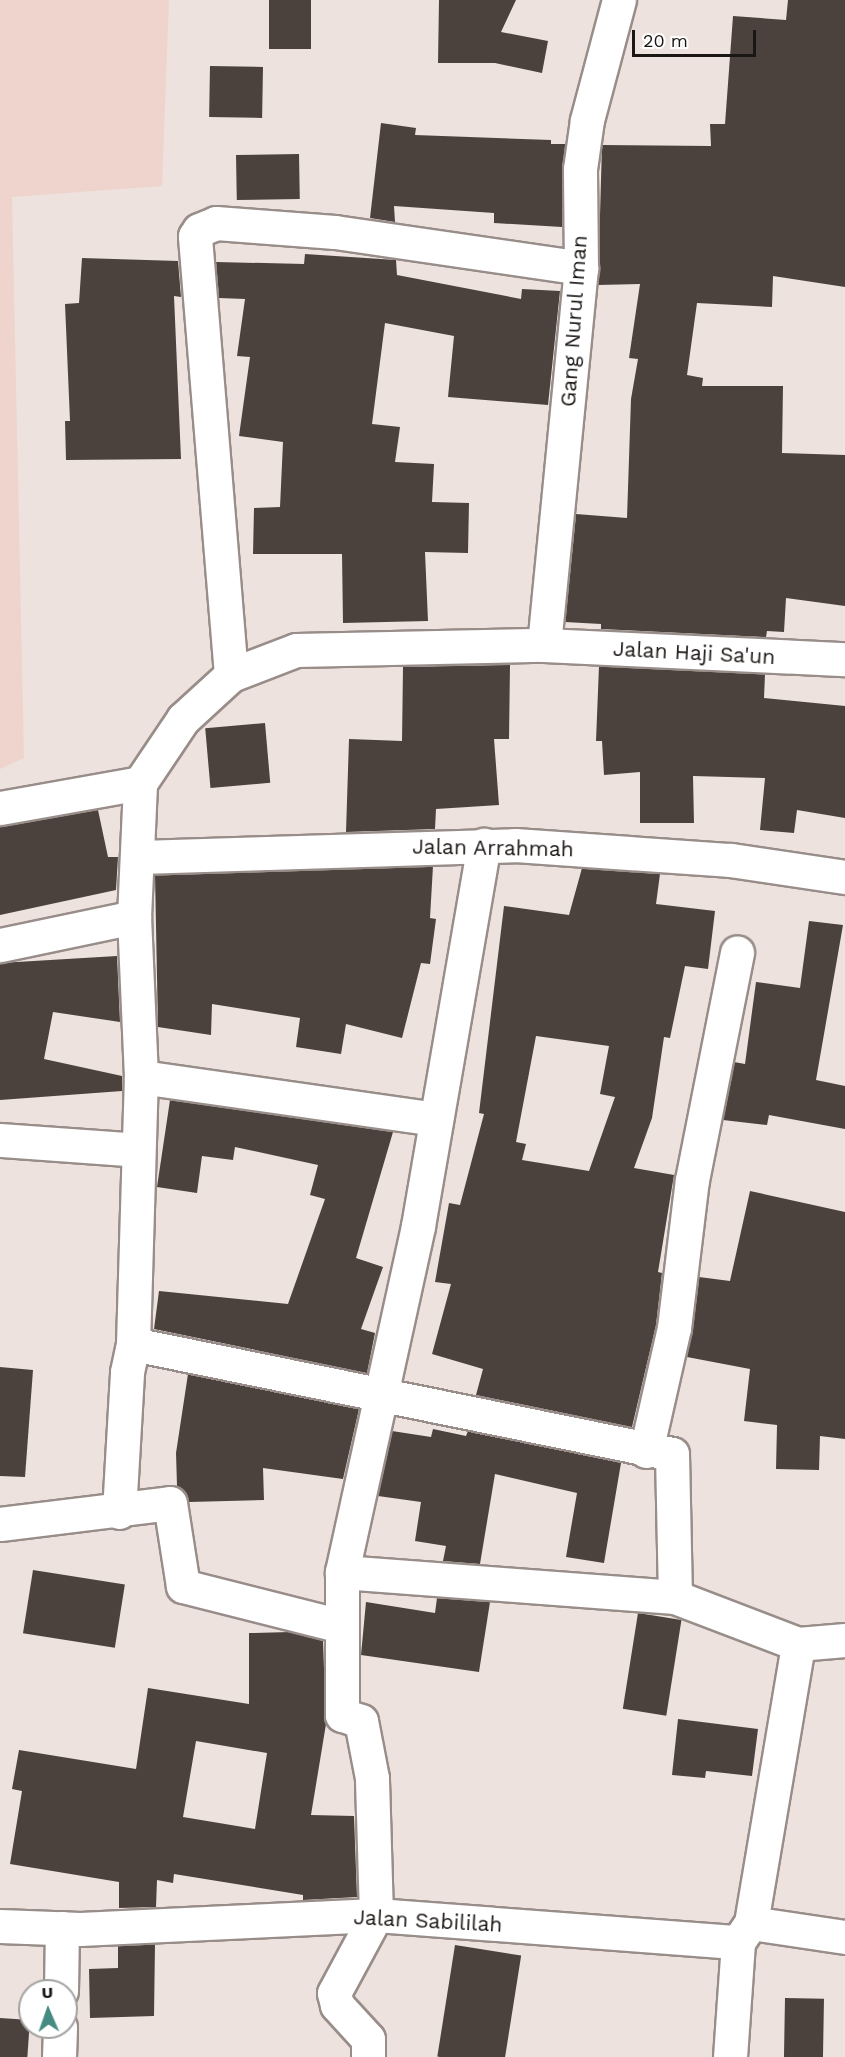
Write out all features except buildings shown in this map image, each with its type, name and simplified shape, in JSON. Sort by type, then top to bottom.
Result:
[{"type":"street","name":"Gang Nurul Iman","points":[[544,645],[581,268],[580,169],[586,128],[619,0]]},
{"type":"street","points":[[119,1512],[127,1372],[133,1344],[141,1077],[134,917],[140,857],[140,783],[183,719],[231,675],[196,247],[200,230],[216,223],[335,232],[581,268]]},
{"type":"street","name":"Jalan Haji Sa'un","points":[[231,675],[296,650],[544,645],[845,659]]},
{"type":"street","points":[[0,808],[140,783]]},
{"type":"street","points":[[368,2057],[368,2039],[337,2005],[334,1993],[376,1915],[372,1778],[361,1721],[342,1715],[342,1572],[382,1394],[436,1119],[484,845]]},
{"type":"street","name":"Jalan Arrahmah","points":[[140,857],[484,845],[687,856],[845,876]]},
{"type":"street","points":[[0,945],[134,917]]},
{"type":"street","points":[[646,1451],[674,1328],[692,1180],[737,952]]},
{"type":"street","points":[[141,1077],[436,1119]]},
{"type":"street","points":[[0,1140],[138,1150]]},
{"type":"street","points":[[133,1344],[382,1394],[646,1451],[672,1454],[675,1597]]},
{"type":"street","points":[[0,1524],[119,1512],[170,1503],[183,1586],[341,1626]]},
{"type":"street","points":[[342,1572],[675,1597],[798,1644],[845,1640]]},
{"type":"street","points":[[730,2057],[744,1932],[798,1644]]},
{"type":"street","name":"Jalan Sabililah","points":[[0,1926],[62,1928],[376,1915],[845,1937]]},
{"type":"street","points":[[61,1979],[62,1928]]},
{"type":"street","points":[[59,2057],[60,2039]]},
{"type":"shaded area","points":[[0,0],[169,0],[162,186],[12,197],[24,758],[0,769]]}]
